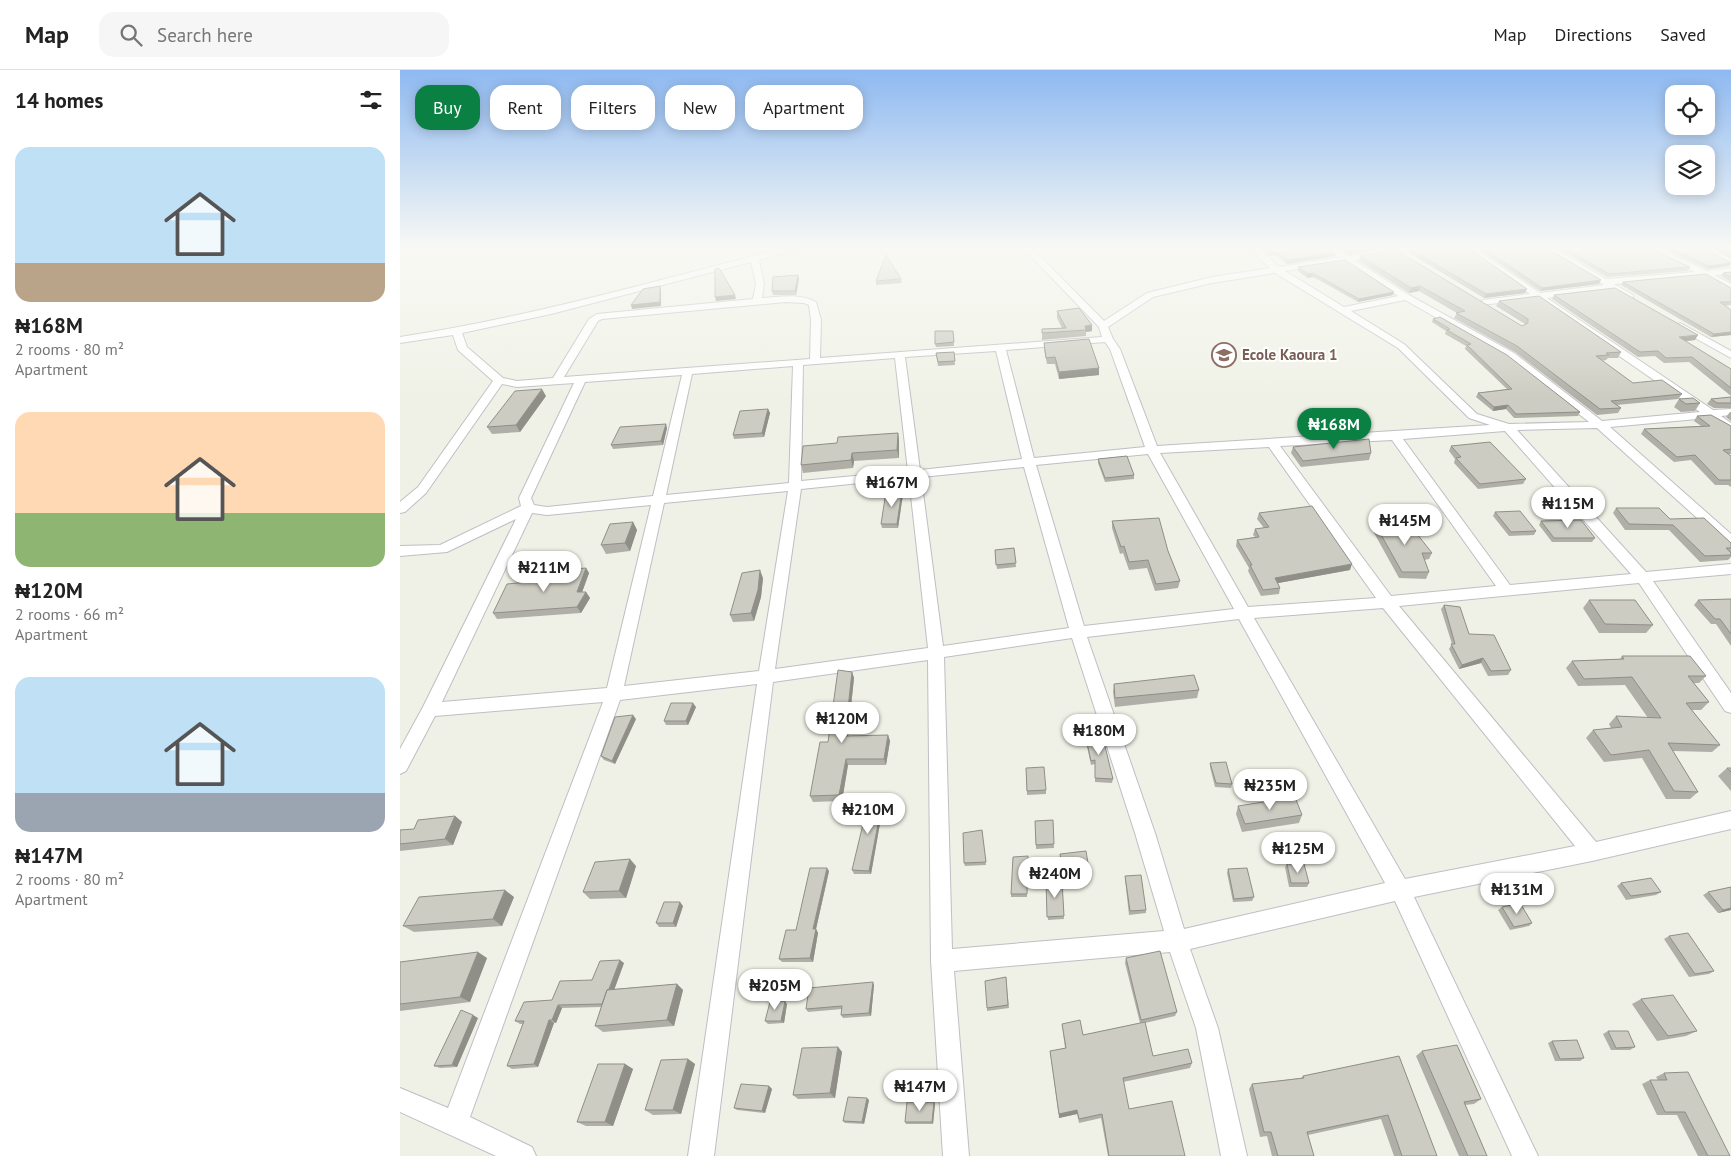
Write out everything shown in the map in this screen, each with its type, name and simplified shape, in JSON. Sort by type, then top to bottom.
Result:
[{"type":"street","points":[[400,340],[457,333],[609,298]]},
{"type":"street","points":[[757,302],[758,298]]},
{"type":"street","points":[[1075,298],[1103,326],[1108,339],[1115,349],[1152,450],[1400,890],[1525,1156]]},
{"type":"street","points":[[1103,326],[1146,298]]},
{"type":"street","points":[[1323,298],[1402,346],[1473,416],[1508,427],[1642,577],[1731,706]]},
{"type":"street","points":[[1343,310],[1403,298]]},
{"type":"street","points":[[1407,298],[1510,355],[1600,425],[1731,541]]},
{"type":"street","points":[[1498,312],[1479,301],[1512,298]]},
{"type":"street","points":[[1542,298],[1731,428]]},
{"type":"street","points":[[1632,298],[1636,300]]},
{"type":"street","points":[[556,381],[594,319],[600,316],[786,299],[810,301],[813,304],[816,320],[806,362],[795,485],[766,677],[701,1156]]},
{"type":"street","points":[[1675,323],[1731,355]]},
{"type":"street","points":[[457,333],[462,348],[499,380],[517,384],[1108,339]]},
{"type":"street","points":[[1000,347],[1029,464],[1078,632],[1145,833],[1177,941],[1207,1028],[1234,1156]]},
{"type":"street","points":[[900,356],[936,653],[942,960],[956,1156]]},
{"type":"street","points":[[455,1122],[614,694],[688,370]]},
{"type":"street","points":[[400,766],[430,710],[528,508],[525,498],[581,379]]},
{"type":"street","points":[[400,509],[422,490],[499,380]]},
{"type":"street","points":[[400,551],[442,548],[528,508],[547,511],[915,473],[1029,464],[1152,450],[1395,436],[1508,427],[1600,425],[1731,412]]},
{"type":"street","points":[[1395,436],[1507,591]]},
{"type":"street","points":[[1272,443],[1387,602],[1592,852]]},
{"type":"street","points":[[430,710],[614,694],[766,677],[1078,632],[1243,613],[1387,602],[1731,569]]},
{"type":"street","points":[[942,960],[1177,941],[1400,890],[1592,852],[1731,820]]},
{"type":"street","points":[[402,1106],[455,1122],[523,1156]]},
{"type":"building","points":[[636,298],[660,298],[660,302],[631,305]]},
{"type":"building","points":[[1441,298],[1475,298],[1522,326],[1528,323],[1528,319],[1499,301],[1541,298],[1621,352],[1596,356],[1633,383],[1662,380],[1682,394],[1611,401],[1621,408],[1600,409],[1517,346],[1456,313],[1465,311]]},
{"type":"building","points":[[1558,298],[1632,298],[1698,335],[1679,337],[1731,369],[1731,388],[1692,357],[1666,358],[1658,351],[1640,352]]},
{"type":"building","points":[[1650,298],[1731,298],[1731,302],[1720,302],[1731,310],[1731,332],[1714,334]]},
{"type":"building","points":[[1079,308],[1092,325],[1085,326],[1086,330],[1042,333],[1042,329],[1066,328],[1057,311]]},
{"type":"building","points":[[1440,317],[1507,355],[1580,412],[1516,414],[1508,405],[1494,407],[1478,393],[1512,389],[1467,345],[1471,344],[1433,319]]},
{"type":"building","points":[[935,331],[953,331],[954,342],[935,344]]},
{"type":"building","points":[[1089,339],[1099,368],[1059,372],[1055,357],[1046,358],[1044,343]]},
{"type":"building","points":[[954,352],[955,361],[938,362],[936,353]]},
{"type":"building","points":[[542,389],[516,425],[487,427],[515,391]]},
{"type":"building","points":[[1731,397],[1731,403],[1717,403],[1711,399]]},
{"type":"building","points":[[1693,398],[1700,403],[1686,404],[1679,399]]},
{"type":"building","points":[[768,409],[762,433],[733,435],[740,411]]},
{"type":"building","points":[[1711,415],[1731,426],[1731,449],[1723,450],[1731,456],[1731,480],[1719,480],[1695,455],[1677,457],[1644,429],[1710,426],[1697,416]]},
{"type":"building","points":[[666,424],[661,441],[611,445],[620,427]]},
{"type":"building","points":[[898,433],[897,450],[852,453],[851,460],[801,465],[803,446],[837,443],[838,437]]},
{"type":"building","points":[[1369,439],[1371,453],[1303,461],[1293,447]]},
{"type":"building","points":[[1490,442],[1526,479],[1480,484],[1456,458],[1461,457],[1451,446]]},
{"type":"building","points":[[1127,456],[1134,475],[1105,478],[1098,459]]},
{"type":"building","points":[[902,490],[897,524],[881,524],[886,492]]},
{"type":"building","points":[[1312,506],[1352,564],[1275,578],[1280,588],[1263,590],[1250,565],[1252,565],[1237,540],[1259,537],[1255,529],[1269,527],[1259,513]]},
{"type":"building","points":[[1616,508],[1659,508],[1670,519],[1704,518],[1731,543],[1731,548],[1726,548],[1731,555],[1705,556],[1673,525],[1629,524]]},
{"type":"building","points":[[1520,511],[1536,531],[1511,532],[1495,512]]},
{"type":"building","points":[[1159,518],[1168,551],[1180,581],[1156,584],[1148,560],[1129,562],[1124,546],[1121,547],[1112,521]]},
{"type":"building","points":[[1406,520],[1432,553],[1422,553],[1429,572],[1402,572],[1375,524]]},
{"type":"building","points":[[1581,520],[1595,538],[1554,538],[1541,521]]},
{"type":"building","points":[[633,522],[625,543],[601,545],[610,524]]},
{"type":"building","points":[[1014,548],[1016,563],[996,565],[995,550]]},
{"type":"building","points":[[586,568],[577,592],[586,592],[577,607],[493,613],[507,584],[549,580],[552,571]]},
{"type":"building","points":[[760,570],[758,590],[751,613],[730,615],[742,573]]},
{"type":"building","points":[[1731,599],[1731,634],[1720,619],[1715,619],[1698,600]]},
{"type":"building","points":[[1589,600],[1635,600],[1653,625],[1605,624]]},
{"type":"building","points":[[1444,605],[1460,607],[1469,634],[1494,635],[1511,670],[1491,671],[1483,658],[1462,665],[1451,644],[1455,644]]},
{"type":"building","points":[[1622,656],[1690,656],[1706,676],[1688,676],[1709,702],[1686,703],[1720,745],[1668,743],[1698,792],[1674,791],[1649,750],[1611,755],[1593,730],[1622,727],[1616,716],[1661,718],[1632,677],[1584,679],[1572,661],[1624,659]]},
{"type":"building","points":[[838,670],[852,672],[845,736],[888,735],[884,759],[846,759],[839,795],[810,796],[820,742],[828,742]]},
{"type":"building","points":[[1194,675],[1199,690],[1115,698],[1114,684]]},
{"type":"building","points":[[671,703],[693,703],[686,721],[664,721]]},
{"type":"building","points":[[633,715],[612,761],[601,756],[615,717]]},
{"type":"building","points":[[1096,730],[1101,730],[1113,779],[1095,778],[1095,760],[1091,761],[1086,738],[1096,737]]},
{"type":"building","points":[[1226,762],[1232,784],[1216,783],[1210,763]]},
{"type":"building","points":[[1044,767],[1046,790],[1027,791],[1026,768]]},
{"type":"building","points":[[870,795],[883,798],[869,871],[852,870]]},
{"type":"building","points":[[1295,797],[1302,815],[1245,824],[1238,806]]},
{"type":"building","points":[[455,816],[445,839],[400,844],[400,830],[414,829],[418,820]]},
{"type":"building","points":[[1053,820],[1054,844],[1036,845],[1035,821]]},
{"type":"building","points":[[982,830],[986,862],[964,863],[963,833]]},
{"type":"building","points":[[1086,851],[1089,869],[1063,872],[1060,854]]},
{"type":"building","points":[[1028,856],[1027,894],[1011,894],[1013,857]]},
{"type":"building","points":[[630,859],[619,891],[583,892],[595,862]]},
{"type":"building","points":[[1287,864],[1304,864],[1309,883],[1291,883]]},
{"type":"building","points":[[810,868],[827,868],[813,929],[816,929],[810,958],[779,959],[786,930],[796,930]]},
{"type":"building","points":[[1247,868],[1254,897],[1234,899],[1228,869]]},
{"type":"building","points":[[1141,875],[1146,910],[1130,911],[1125,876]]},
{"type":"building","points":[[1651,878],[1661,892],[1631,896],[1621,883]]},
{"type":"building","points":[[1046,881],[1062,881],[1064,916],[1047,917]]},
{"type":"building","points":[[1731,887],[1731,908],[1723,910],[1708,892]]},
{"type":"building","points":[[505,890],[493,919],[403,926],[419,897]]},
{"type":"building","points":[[664,902],[680,902],[673,923],[656,923]]},
{"type":"building","points":[[1520,903],[1532,923],[1514,927],[1502,907]]},
{"type":"building","points":[[1688,933],[1714,971],[1695,974],[1669,936]]},
{"type":"building","points":[[1160,951],[1177,1012],[1141,1020],[1126,958]]},
{"type":"building","points":[[478,952],[460,997],[400,1004],[400,962]]},
{"type":"building","points":[[620,960],[602,1004],[558,1005],[552,1020],[549,1020],[534,1064],[507,1066],[524,1021],[515,1021],[524,1002],[552,1000],[560,981],[592,980],[600,961]]},
{"type":"building","points":[[1006,977],[1008,1005],[987,1008],[985,981]]},
{"type":"building","points":[[873,982],[869,1013],[841,1015],[842,1006],[806,1009],[809,988]]},
{"type":"building","points":[[677,984],[667,1020],[595,1026],[607,990]]},
{"type":"building","points":[[1673,995],[1697,1031],[1668,1036],[1641,999]]},
{"type":"building","points":[[785,1001],[781,1021],[765,1021],[770,1002]]},
{"type":"building","points":[[461,1010],[473,1015],[452,1065],[434,1066]]},
{"type":"building","points":[[1080,1020],[1083,1035],[1145,1022],[1153,1056],[1188,1049],[1192,1063],[1123,1078],[1129,1109],[1172,1101],[1185,1156],[1109,1156],[1102,1114],[1079,1119],[1077,1110],[1059,1114],[1050,1051],[1066,1048],[1062,1024]]},
{"type":"building","points":[[1608,1031],[1628,1031],[1635,1047],[1616,1048]]},
{"type":"building","points":[[1577,1040],[1584,1058],[1560,1059],[1552,1041]]},
{"type":"building","points":[[1457,1045],[1481,1099],[1464,1102],[1487,1156],[1468,1156],[1422,1051]]},
{"type":"building","points":[[838,1047],[830,1093],[793,1095],[802,1048]]},
{"type":"building","points":[[1399,1056],[1437,1156],[1402,1156],[1388,1115],[1307,1132],[1314,1156],[1278,1156],[1271,1132],[1264,1132],[1252,1084],[1304,1078],[1303,1076]]},
{"type":"building","points":[[688,1059],[673,1110],[645,1110],[661,1060]]},
{"type":"building","points":[[598,1064],[625,1064],[605,1122],[577,1122]]},
{"type":"building","points":[[1688,1072],[1730,1156],[1708,1156],[1685,1112],[1665,1112],[1650,1080],[1667,1080],[1664,1073]]},
{"type":"building","points":[[741,1084],[769,1086],[762,1111],[734,1108]]},
{"type":"building","points":[[848,1097],[867,1098],[862,1122],[843,1121]]},
{"type":"building","points":[[907,1102],[934,1102],[932,1122],[905,1122]]},
{"type":"place","name":"Ecole Kaoura 1","points":[[1224,355]]}]
